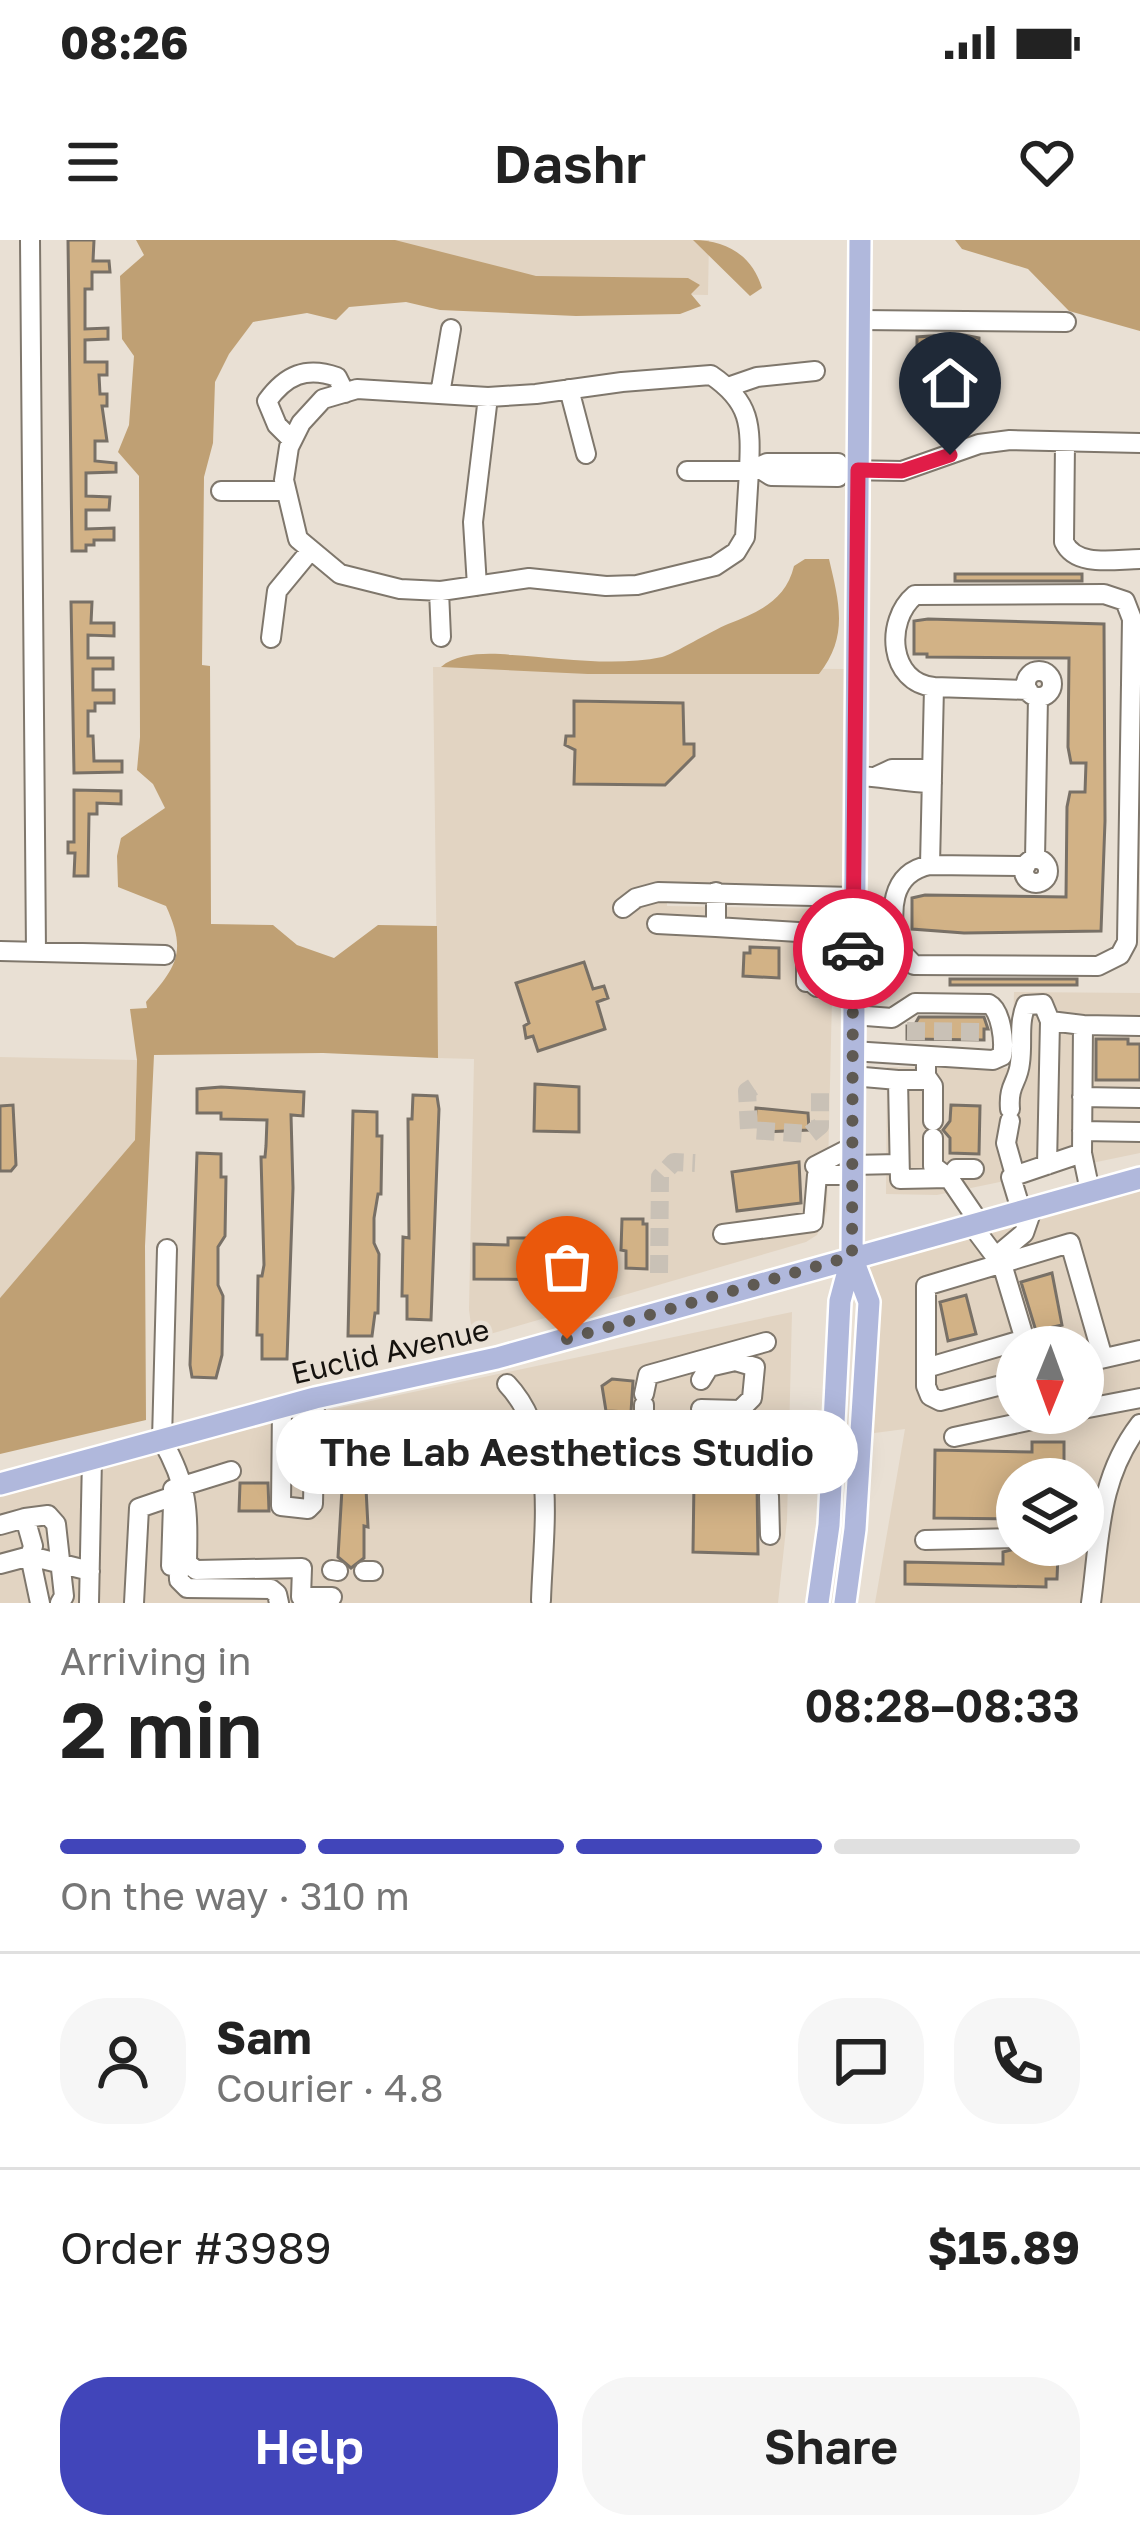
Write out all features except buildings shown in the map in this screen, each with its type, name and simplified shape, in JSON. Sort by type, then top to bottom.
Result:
[{"type":"main road","points":[[818,1603],[830,1525],[840,1301],[852,1256],[853,1015],[846,982],[865,776],[851,470],[860,240]]},
{"type":"main road","name":"Euclid Avenue","points":[[0,1484],[314,1398],[497,1358],[1140,1178]]},
{"type":"main road","points":[[845,1603],[855,1529],[869,1302],[852,1256]]},
{"type":"street","points":[[30,240],[36,952]]},
{"type":"street","points":[[859,320],[1066,322]]},
{"type":"street","points":[[440,394],[451,328]]},
{"type":"street","points":[[728,387],[757,377],[815,371]]},
{"type":"street","points":[[292,440],[269,411],[267,400],[278,385],[296,373],[321,372],[337,377],[344,393]]},
{"type":"street","points":[[711,375],[728,387],[746,412],[754,470],[745,537],[736,552],[715,566],[638,585],[529,578],[439,591],[400,589],[340,574],[304,545],[286,491],[292,440],[301,423],[323,400],[357,389],[440,394],[488,397],[711,375]]},
{"type":"street","points":[[569,389],[586,454]]},
{"type":"street","points":[[477,586],[472,522],[488,397]]},
{"type":"street","points":[[687,472],[754,470],[771,476],[838,477],[851,470],[902,471],[979,444],[1010,440],[1140,442]]},
{"type":"street","points":[[1065,442],[1064,542],[1069,553],[1081,559],[1140,559]]},
{"type":"street","points":[[221,491],[286,491]]},
{"type":"street","points":[[271,638],[277,591],[304,545]]},
{"type":"street","points":[[439,591],[441,637]]},
{"type":"street","points":[[1103,594],[1125,601],[1130,608],[1129,927],[1120,955],[1098,966],[914,965],[897,947],[896,891],[900,880],[919,867],[1030,862],[1033,693],[934,687],[919,686],[903,673],[896,652],[898,615],[915,596],[1103,594]]},
{"type":"street","points":[[930,865],[934,687]]},
{"type":"street","points":[[865,776],[898,783],[932,776]]},
{"type":"street","points":[[623,908],[636,898],[658,892],[853,897]]},
{"type":"street","points":[[716,892],[716,927]]},
{"type":"street","points":[[657,924],[799,932],[806,939],[806,982],[817,987],[846,982]]},
{"type":"street","points":[[0,951],[165,956]]},
{"type":"street","points":[[852,1052],[926,1066],[998,1059],[1004,1051],[993,1034],[998,1012],[989,1004],[915,1003],[900,1025],[853,1015]]},
{"type":"street","points":[[1020,1326],[999,1254],[1024,1233],[1027,1209],[1006,1143],[1009,1088],[1020,1068],[1020,1018],[1026,1005],[1042,1004],[1049,1022],[1048,1165]]},
{"type":"street","points":[[1049,1022],[1140,1026]]},
{"type":"street","points":[[1083,1024],[1082,1153],[1090,1191]]},
{"type":"street","points":[[852,1076],[921,1080],[926,1066]]},
{"type":"street","points":[[926,1066],[933,1086],[933,1166],[949,1178],[1001,1266]]},
{"type":"street","points":[[898,1080],[900,1179],[949,1178]]},
{"type":"street","points":[[1082,1096],[1140,1098]]},
{"type":"street","points":[[1082,1131],[1140,1132]]},
{"type":"street","points":[[1013,1176],[1082,1153]]},
{"type":"street","points":[[816,1171],[852,1162],[898,1164]]},
{"type":"street","points":[[816,1171],[852,1162]]},
{"type":"street","points":[[949,1178],[956,1169],[974,1169]]},
{"type":"street","points":[[723,1234],[813,1222],[816,1171]]},
{"type":"street","points":[[996,1387],[940,1401],[930,1396],[926,1286],[1070,1243],[1086,1326]]},
{"type":"street","points":[[167,1249],[178,1465],[171,1492]]},
{"type":"street","points":[[701,1370],[766,1342]]},
{"type":"street","points":[[926,1368],[996,1350]]},
{"type":"street","points":[[1104,1358],[1140,1350]]},
{"type":"street","points":[[644,1437],[647,1375],[735,1361],[755,1367],[752,1398],[740,1410],[700,1415],[701,1370]]},
{"type":"street","points":[[282,1407],[281,1505],[308,1509],[313,1504],[314,1398]]},
{"type":"street","points":[[1104,1405],[1140,1398]]},
{"type":"street","points":[[1104,1494],[1119,1452],[1140,1424]]},
{"type":"street","points":[[954,1437],[996,1428]]},
{"type":"street","points":[[283,1449],[314,1450]]},
{"type":"street","points":[[597,1468],[601,1451],[668,1453]]},
{"type":"street","points":[[89,1603],[92,1458]]},
{"type":"street","points":[[539,1462],[544,1490],[541,1600]]},
{"type":"street","points":[[129,1603],[130,1506],[230,1472]]},
{"type":"street","points":[[770,1484],[770,1535]]},
{"type":"street","points":[[171,1492],[188,1512],[187,1564],[196,1570],[302,1568],[301,1600],[332,1597]]},
{"type":"street","points":[[171,1492],[179,1502],[182,1585],[271,1589],[277,1594],[275,1603]]},
{"type":"street","points":[[25,1518],[40,1603]]},
{"type":"street","points":[[0,1525],[25,1518],[53,1518],[64,1596],[60,1603]]},
{"type":"street","points":[[925,1540],[996,1538]]},
{"type":"street","points":[[0,1564],[31,1551],[90,1567]]},
{"type":"street","points":[[1091,1566],[1091,1603]]},
{"type":"shaded area","points":[[136,240],[395,240],[536,276],[688,278],[700,285],[691,294],[701,306],[680,314],[576,316],[440,310],[406,302],[349,307],[336,320],[307,313],[253,322],[229,354],[215,382],[213,443],[204,477],[202,665],[210,666],[211,924],[273,925],[297,945],[334,958],[378,925],[437,926],[438,1058],[323,1053],[154,1055],[145,1246],[146,1420],[0,1454],[0,1298],[135,1140],[137,1060],[130,1009],[147,1008],[146,1002],[171,968],[177,947],[166,906],[118,887],[121,838],[165,808],[153,784],[137,770],[139,476],[118,452],[129,425],[134,356],[122,339],[120,276],[144,255]]},
{"type":"shaded area","points":[[165,240],[709,240],[708,295],[165,284]]},
{"type":"shaded area","points":[[693,240],[736,252],[752,267],[762,288],[750,296]]},
{"type":"shaded area","points":[[955,240],[1140,240],[1140,331],[1069,311],[1028,269],[962,249]]},
{"type":"shaded area","points":[[805,559],[829,559],[838,604],[835,646],[819,674],[588,674],[441,667],[484,654],[606,662],[662,657],[770,603],[785,588],[794,566]]},
{"type":"shaded area","points":[[433,667],[848,669],[848,892],[667,889],[667,906],[826,909],[834,913],[827,1211],[817,1235],[473,1339],[469,1310],[474,1059],[438,1058]]},
{"type":"shaded area","points":[[1014,992],[1140,993],[1140,1153],[937,1195],[886,1194],[887,1067],[1012,1068]]},
{"type":"shaded area","points":[[0,1057],[137,1060],[135,1140],[0,1298]]},
{"type":"shaded area","points":[[1140,1182],[1140,1603],[875,1603],[905,1429],[867,1434],[858,1258]]},
{"type":"shaded area","points":[[792,1312],[787,1520],[778,1603],[93,1603],[99,1463]]},
{"type":"shaded area","points":[[85,1468],[83,1603],[0,1603],[0,1491]]},
{"type":"tunnel","points":[[907,1031],[984,1032]]},
{"type":"tunnel","points":[[753,1087],[747,1091],[749,1130],[810,1134],[820,1126],[817,1087]]},
{"type":"tunnel","points":[[659,1273],[660,1177],[674,1162],[695,1163]]},
{"type":"way so far","points":[[567,1339],[852,1256],[853,949]]},
{"type":"place","name":"The Lab Aesthetics Studio","points":[[567,1339]]},
{"type":"route","points":[[853,949],[858,470],[902,471],[950,455]]}]
